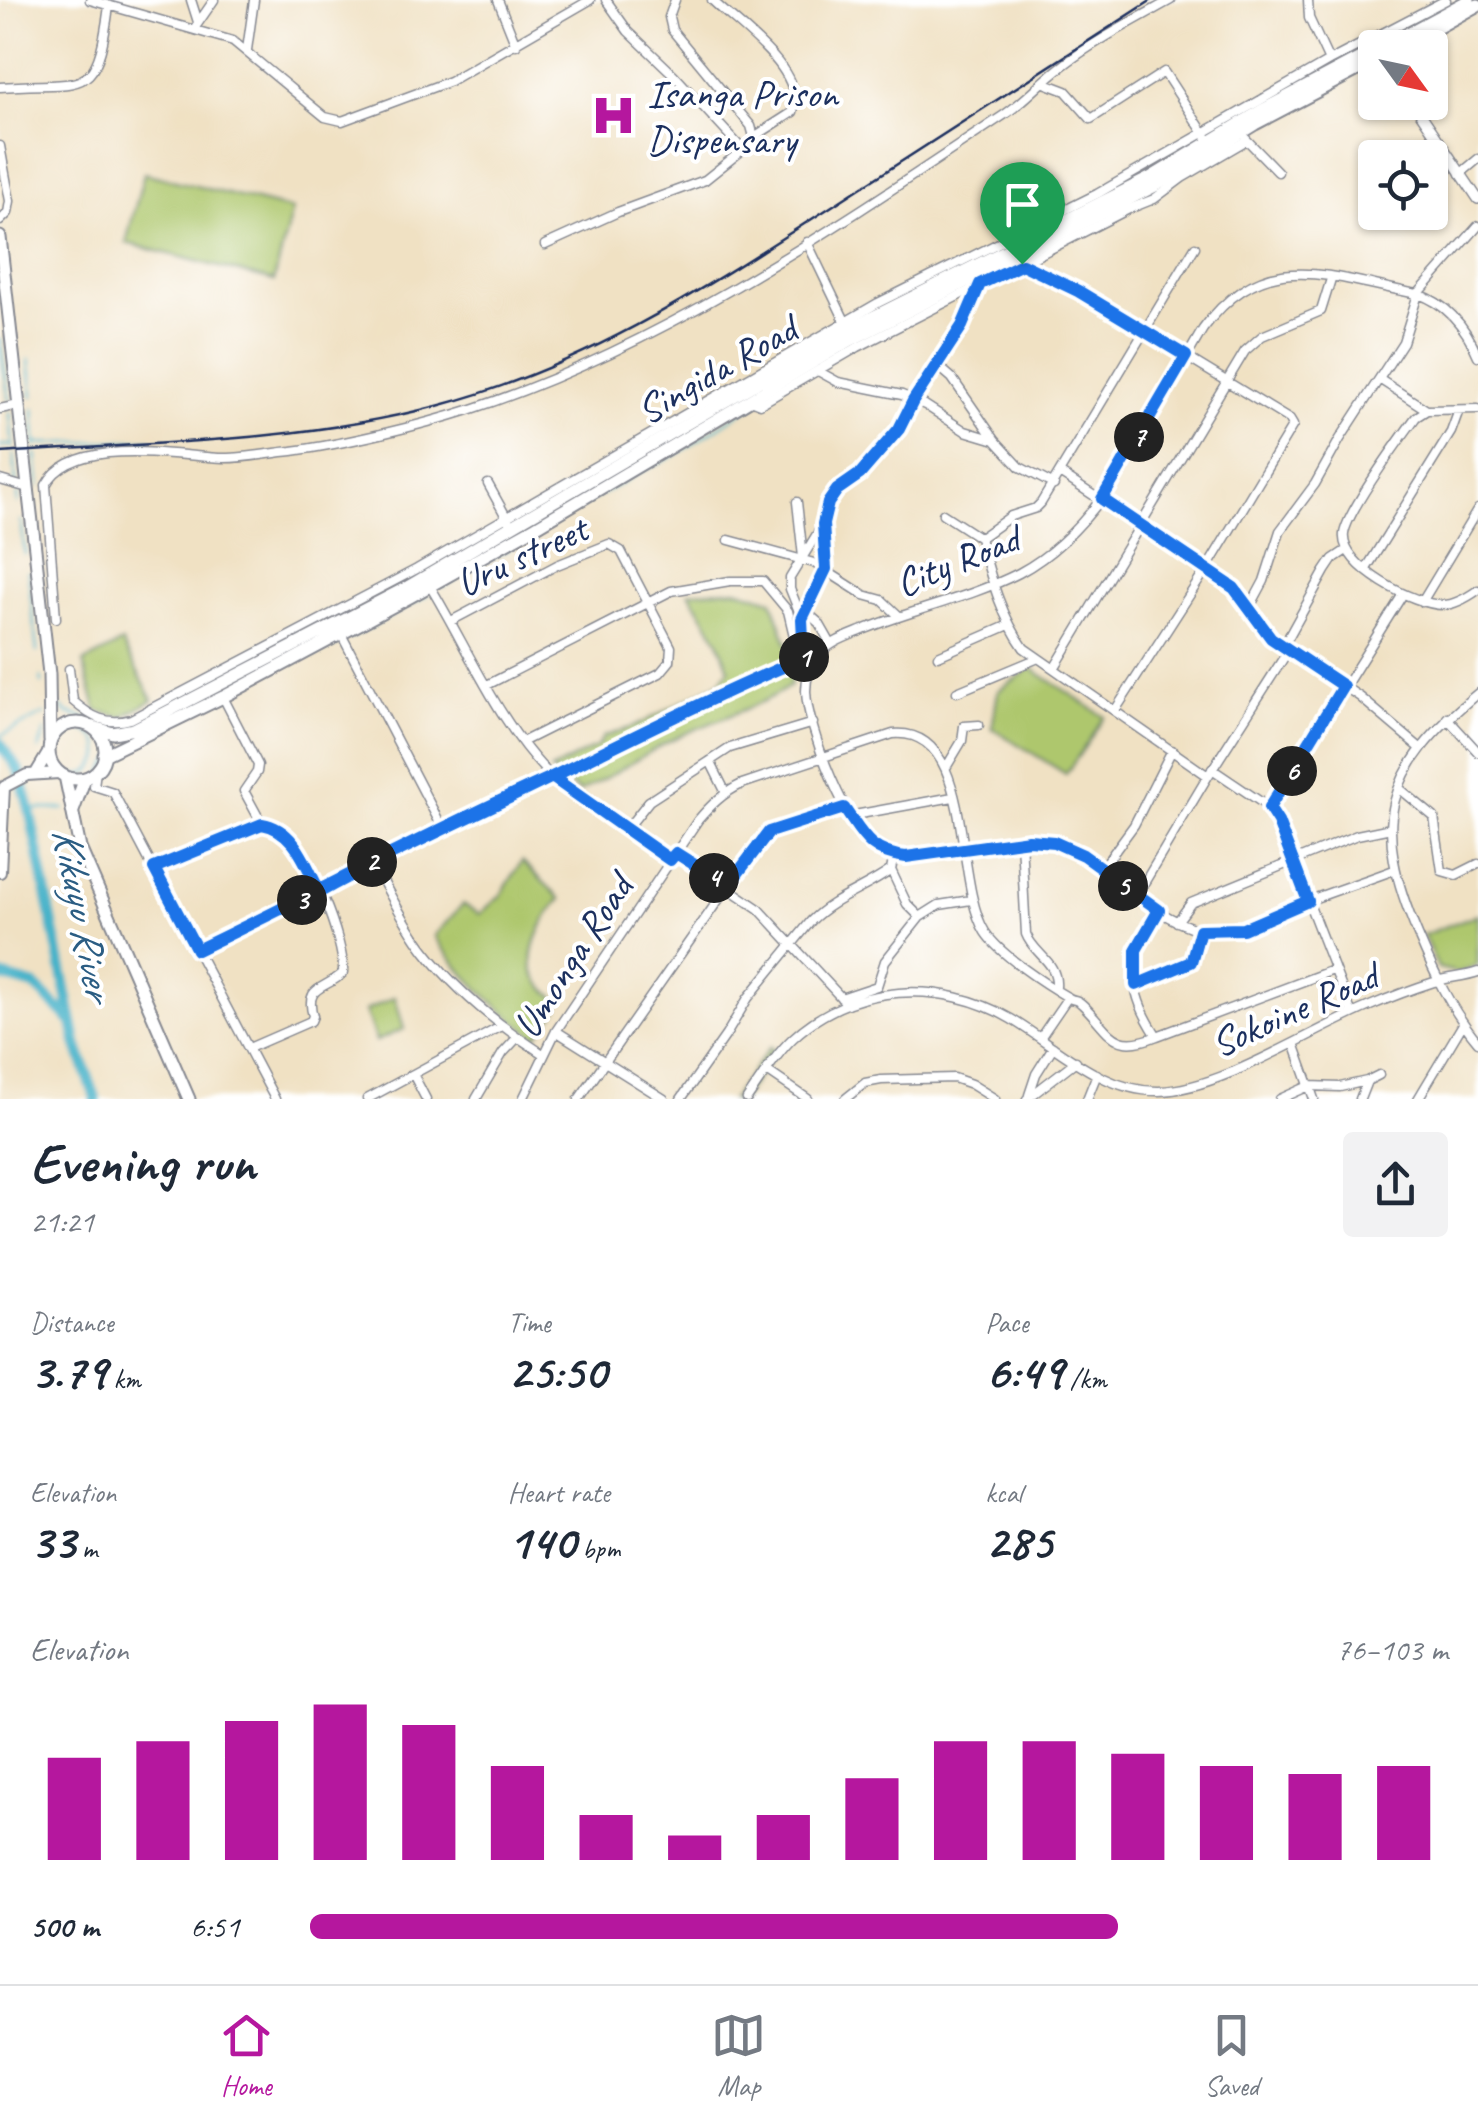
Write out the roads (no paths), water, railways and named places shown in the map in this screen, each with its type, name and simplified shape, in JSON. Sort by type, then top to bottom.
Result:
[{"type":"highway","name":"Singida Road","points":[[1413,30],[1469,0]]},
{"type":"highway","points":[[1434,30],[1478,6]]},
{"type":"highway","name":"Singida Road","points":[[104,755],[223,697],[509,522],[848,326],[1016,258],[1150,178],[1207,138],[1358,58]]},
{"type":"highway","name":"Singida Road","points":[[90,726],[112,733],[134,729],[430,586],[850,340],[1155,186],[1244,137],[1331,72],[1358,65]]},
{"type":"highway","points":[[0,237],[52,696],[49,747],[62,775],[85,862],[188,1099]]},
{"type":"highway","points":[[52,696],[60,710],[76,722],[90,726],[103,741],[104,755],[72,811]]},
{"type":"highway","points":[[49,747],[60,728],[76,722]]},
{"type":"highway","points":[[62,775],[91,774]]},
{"type":"main road","points":[[31,774],[49,747]]},
{"type":"main road","points":[[0,872],[4,786],[31,774],[62,775]]},
{"type":"street","points":[[90,0],[196,25],[233,42],[318,112],[342,121],[450,81],[590,0]]},
{"type":"street","points":[[191,0],[196,25]]},
{"type":"street","points":[[196,25],[214,0]]},
{"type":"street","points":[[247,50],[254,0]]},
{"type":"street","points":[[498,0],[516,45]]},
{"type":"street","points":[[606,0],[628,31],[743,150]]},
{"type":"street","points":[[675,0],[669,17],[672,30],[750,126],[754,137]]},
{"type":"street","points":[[544,245],[704,180],[754,137],[793,112],[795,96],[780,60],[712,0]]},
{"type":"street","points":[[56,618],[46,485],[66,465],[130,451],[224,458],[298,450],[462,412],[541,386],[684,317],[807,242],[1006,114],[1072,59],[1171,0]]},
{"type":"street","points":[[1308,0],[1309,18],[1331,72],[1444,0]]},
{"type":"street","points":[[0,86],[52,86],[84,80],[98,66],[110,6]]},
{"type":"street","points":[[807,242],[848,326],[934,274],[1207,138],[1162,72],[1091,119],[1066,91],[1045,83]]},
{"type":"street","points":[[1425,120],[1478,199]]},
{"type":"street","points":[[1244,137],[1278,172]]},
{"type":"street","points":[[0,146],[10,201],[8,213],[0,221]]},
{"type":"street","points":[[1460,174],[1478,159]]},
{"type":"street","points":[[1250,607],[1264,581],[1280,530],[1315,484],[1404,342],[1418,294],[1478,226]]},
{"type":"street","points":[[980,538],[1011,516],[1036,508],[1054,485],[1196,247]]},
{"type":"street","points":[[750,400],[760,404],[980,284],[1016,258],[1078,291],[1290,420],[1292,425],[1207,568],[1116,709]]},
{"type":"street","name":"City Road","points":[[197,950],[712,696],[898,615],[993,585],[1046,557],[1102,499],[1218,308],[1259,279],[1301,274],[1434,299],[1452,312],[1476,343],[1478,356]]},
{"type":"street","points":[[1055,667],[1255,340],[1321,311],[1331,279]]},
{"type":"street","points":[[804,658],[800,640],[803,614],[826,569],[823,524],[828,503],[888,444],[962,326],[980,284]]},
{"type":"street","points":[[937,365],[952,378],[1020,467],[1054,485]]},
{"type":"street","points":[[818,371],[838,382],[902,395],[965,431],[996,440]]},
{"type":"street","points":[[1379,379],[1428,410]]},
{"type":"street","points":[[0,408],[19,405]]},
{"type":"street","points":[[1478,409],[1428,410],[1416,416],[1344,533],[1346,550],[1403,594],[1422,602],[1448,605],[1478,590]]},
{"type":"street","points":[[1366,569],[1451,432],[1459,410]]},
{"type":"street","points":[[1061,474],[1234,588],[1271,638],[1360,696],[1419,747]]},
{"type":"street","points":[[0,480],[28,488]]},
{"type":"street","points":[[69,669],[73,701],[98,720],[131,720],[509,522],[488,484]]},
{"type":"street","points":[[797,502],[802,558]]},
{"type":"street","points":[[1422,602],[1478,509]]},
{"type":"street","points":[[942,514],[980,538],[1008,625],[1036,659],[1055,667],[1172,750],[1269,808],[1294,862],[1352,1014]]},
{"type":"street","points":[[823,524],[790,582],[803,614],[819,623],[831,644],[815,660],[806,695],[847,812],[860,835],[882,852],[894,856],[1040,841],[1069,846],[1177,922],[1200,930],[1243,929],[1394,870]]},
{"type":"street","points":[[728,540],[802,558],[864,595],[882,600],[898,615]]},
{"type":"street","name":"Uru street","points":[[451,621],[556,566],[609,544],[621,551],[671,647],[668,665],[660,673],[522,742]]},
{"type":"street","points":[[1138,896],[1285,649],[1332,559],[1346,550]]},
{"type":"street","points":[[487,685],[670,591],[730,581],[763,581],[786,607],[794,636],[800,640]]},
{"type":"street","points":[[430,586],[522,742],[552,777],[626,830],[728,886],[758,909],[844,1001],[877,986],[885,961],[920,917],[939,905],[972,900]]},
{"type":"street","points":[[1269,808],[1403,594]]},
{"type":"street","points":[[938,656],[1008,625]]},
{"type":"street","points":[[338,629],[442,827]]},
{"type":"street","points":[[956,692],[1036,659]]},
{"type":"street","points":[[1478,692],[1419,747],[1399,788],[1391,828],[1394,870],[1438,980],[1478,972]]},
{"type":"street","points":[[223,697],[258,765],[258,772],[244,791],[262,824]]},
{"type":"street","points":[[1447,718],[1478,752]]},
{"type":"street","points":[[626,830],[648,801],[730,748],[813,723]]},
{"type":"street","points":[[947,766],[962,741],[964,726],[978,726]]},
{"type":"street","points":[[824,755],[893,734],[912,733],[947,766],[977,918],[998,947],[1082,1004],[1100,1025],[1125,1044],[1133,1046],[1333,970]]},
{"type":"street","points":[[1101,870],[1134,825],[1172,750]]},
{"type":"street","name":"Umonga Road","points":[[522,1099],[556,1031],[698,820],[725,792],[824,755]]},
{"type":"street","points":[[710,761],[725,792]]},
{"type":"street","points":[[91,774],[94,786],[113,792],[275,1099]]},
{"type":"street","points":[[1399,788],[1434,817],[1442,870],[1456,874],[1478,864]]},
{"type":"street","points":[[578,1099],[769,832],[847,812],[954,797]]},
{"type":"street","points":[[154,868],[262,824],[274,826],[288,836],[320,892],[339,940],[342,973],[312,992],[310,1021],[248,1048]]},
{"type":"street","points":[[1177,922],[1191,903],[1358,835],[1391,828]]},
{"type":"street","points":[[1021,842],[1026,934],[1028,942],[1050,962],[1056,974],[1056,988]]},
{"type":"street","points":[[894,856],[891,870],[908,904],[920,917]]},
{"type":"street","points":[[372,862],[423,948],[455,985],[500,1027],[542,1054]]},
{"type":"street","points":[[681,1099],[748,998],[821,911],[870,886],[891,870]]},
{"type":"street","points":[[1157,1036],[1136,985],[1136,950],[1159,910]]},
{"type":"street","points":[[1136,985],[1191,962],[1200,930]]},
{"type":"street","name":"Sokoine Road","points":[[748,1099],[792,1039],[814,1021],[844,1001],[890,993],[939,993],[972,999],[1097,1074],[1126,1087],[1153,1091],[1203,1082],[1352,1014],[1438,980],[1478,1042]]},
{"type":"street","points":[[1040,1038],[1068,997]]},
{"type":"street","points":[[1418,1099],[1463,1024]]},
{"type":"street","points":[[368,1099],[500,1027]]},
{"type":"street","points":[[556,1031],[664,1099]]},
{"type":"street","points":[[476,1099],[502,1053],[517,1038]]},
{"type":"street","points":[[1294,1042],[1314,1099]]},
{"type":"street","points":[[1027,1099],[1053,1046]]},
{"type":"street","points":[[1027,1099],[1076,1061]]},
{"type":"street","points":[[766,1071],[803,1098]]},
{"type":"street","points":[[1087,1099],[1097,1074]]},
{"type":"street","points":[[1280,1099],[1308,1086],[1340,1087],[1378,1075]]},
{"type":"street","points":[[414,1076],[426,1099]]},
{"type":"street","points":[[845,1099],[866,1083],[881,1080],[954,1078],[996,1099]]},
{"type":"street","points":[[1360,1099],[1366,1081]]},
{"type":"street","points":[[1179,1088],[1187,1099]]},
{"type":"waterway","points":[[0,340],[9,400]]},
{"type":"waterway","points":[[29,359],[33,397]]},
{"type":"waterway","points":[[443,587],[674,456],[755,404]]},
{"type":"waterway","points":[[34,409],[36,447]]},
{"type":"waterway","points":[[10,412],[13,448]]},
{"type":"waterway","points":[[36,444],[151,440]]},
{"type":"waterway","points":[[0,446],[11,445]]},
{"type":"waterway","points":[[36,454],[39,486]]},
{"type":"waterway","points":[[14,455],[16,484]]},
{"type":"waterway","points":[[18,494],[18,503]]},
{"type":"waterway","points":[[21,521],[25,554]]},
{"type":"waterway","points":[[28,572],[37,652]]},
{"type":"waterway","points":[[350,638],[428,595]]},
{"type":"waterway","points":[[205,684],[372,600]]},
{"type":"waterway","points":[[313,655],[339,643]]},
{"type":"waterway","points":[[41,677],[42,683]]},
{"type":"waterway","points":[[61,707],[67,713],[97,722]]},
{"type":"waterway","points":[[0,736],[44,714]]},
{"type":"waterway","points":[[105,725],[131,722]]},
{"type":"waterway","points":[[77,729],[93,736],[100,752],[93,768],[77,775],[61,768],[54,752],[61,736],[77,729]]},
{"type":"waterway","points":[[39,749],[45,731]]},
{"type":"waterway","name":"Kikuyu River","points":[[0,743],[19,771],[29,807],[77,1045],[96,1099]]},
{"type":"waterway","points":[[99,779],[114,756]]},
{"type":"waterway","points":[[29,809],[65,809]]},
{"type":"waterway","points":[[0,976],[35,986],[70,1020]]},
{"type":"railway","points":[[0,453],[220,440],[329,428],[437,406],[545,369],[695,292],[1152,0]]},
{"type":"place","name":"Isanga Prison Dispensary","points":[[614,116]]}]
